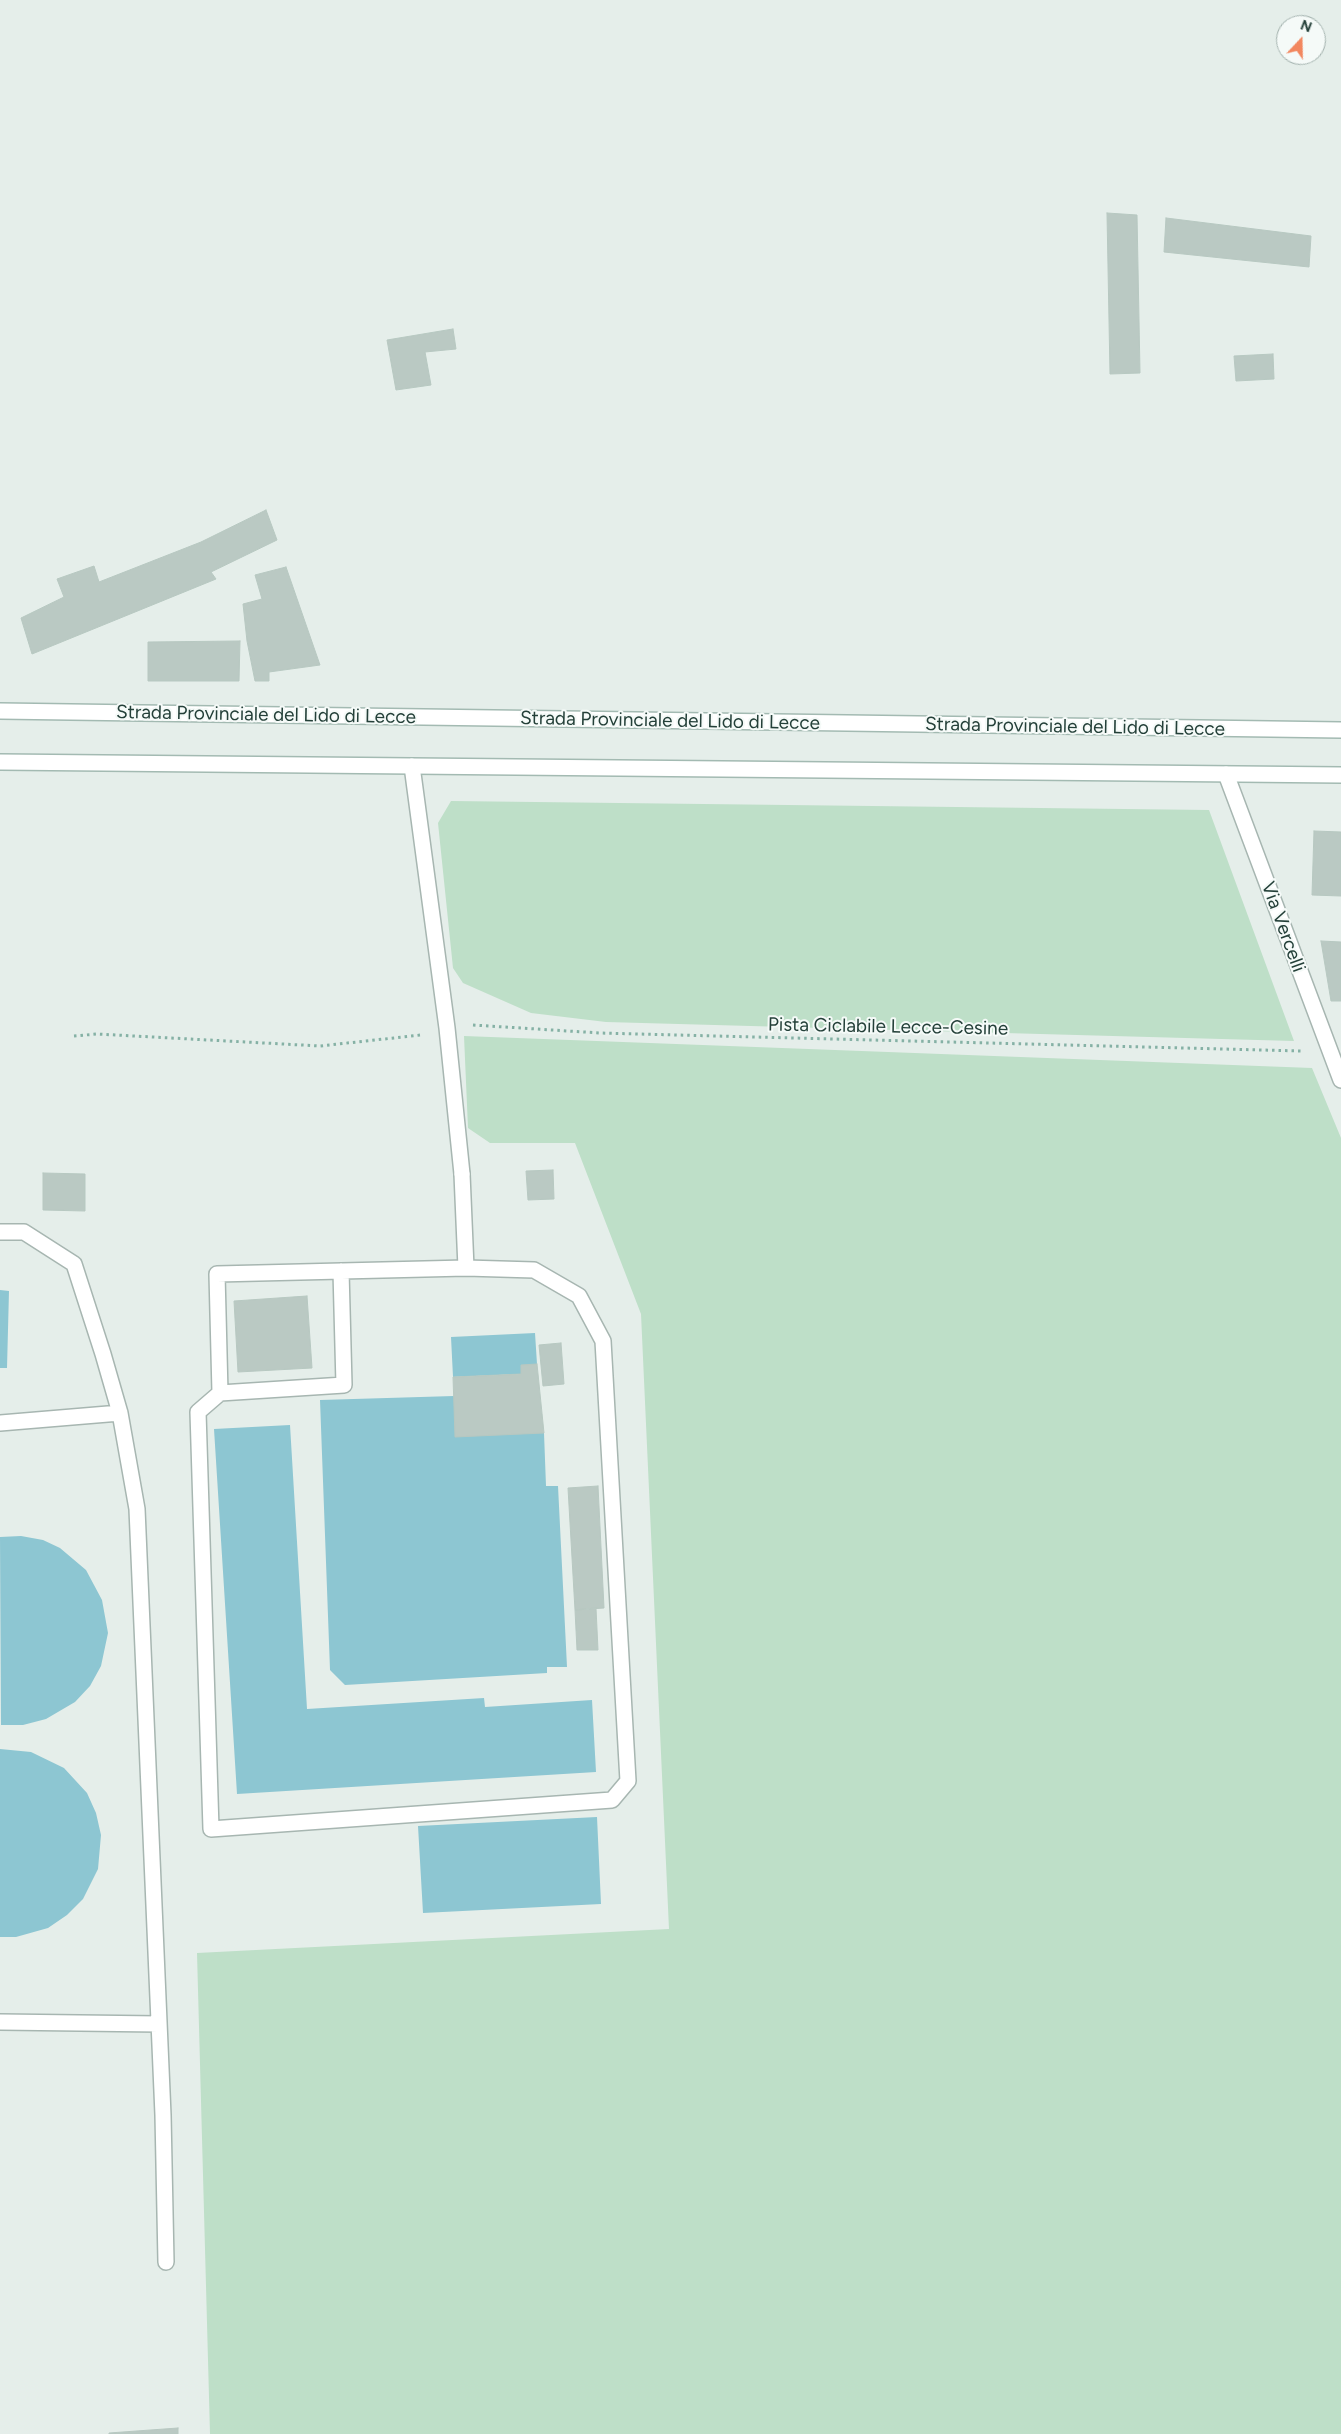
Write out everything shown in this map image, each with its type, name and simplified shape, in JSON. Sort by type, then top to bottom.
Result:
[{"type":"main road","name":"Strada Provinciale del Lido di Lecce","points":[[0,712],[1341,730]]},
{"type":"main road","points":[[0,762],[1341,775]]},
{"type":"main road","points":[[412,766],[447,1028],[462,1174],[466,1268]]},
{"type":"main road","name":"Via Vercelli","points":[[1226,774],[1335,1051],[1341,1080]]},
{"type":"main road","points":[[0,1232],[24,1232],[74,1264],[104,1354],[120,1413],[137,1509],[159,2024],[166,2262]]},
{"type":"main road","points":[[220,1393],[217,1274],[341,1271],[466,1268],[534,1270],[579,1296],[603,1341],[628,1781],[612,1800],[211,1829],[198,1412],[220,1393],[344,1385],[341,1271]]},
{"type":"main road","points":[[0,1423],[120,1413]]},
{"type":"main road","points":[[0,2022],[159,2024]]},
{"type":"path","name":"Pista Ciclabile Lecce-Cesine","points":[[74,1036],[97,1034],[320,1046],[415,1037],[470,1024],[600,1033],[1335,1051]]},
{"type":"green space","points":[[451,801],[1209,810],[1294,1041],[606,1022],[531,1013],[463,983],[453,968],[438,823]]},
{"type":"green space","points":[[464,1036],[1312,1068],[1341,1138],[1341,2434],[210,2434],[197,1953],[669,1929],[641,1314],[575,1143],[490,1143],[468,1128]]},
{"type":"water","points":[[0,1290],[9,1291],[7,1368],[0,1368]]},
{"type":"water","points":[[535,1333],[537,1364],[521,1374],[453,1377],[451,1337]]},
{"type":"water","points":[[454,1396],[544,1433],[546,1486],[558,1486],[567,1667],[547,1667],[547,1673],[345,1685],[330,1670],[320,1400]]},
{"type":"water","points":[[290,1425],[307,1709],[484,1698],[485,1707],[592,1700],[596,1772],[237,1794],[214,1429]]},
{"type":"water","points":[[21,1536],[43,1540],[60,1548],[86,1570],[102,1600],[108,1633],[101,1666],[90,1686],[75,1702],[46,1719],[23,1725],[1,1725],[0,1537]]},
{"type":"water","points":[[0,1749],[31,1752],[64,1768],[87,1793],[96,1813],[101,1835],[98,1869],[83,1899],[67,1915],[48,1928],[16,1937],[0,1937]]},
{"type":"water","points":[[597,1817],[601,1904],[423,1913],[418,1826]]},
{"type":"building","points":[[1107,213],[1137,215],[1140,373],[1110,374]]},
{"type":"building","points":[[1166,218],[1311,236],[1309,267],[1164,252]]},
{"type":"building","points":[[453,329],[456,349],[425,352],[431,385],[396,390],[387,340]]},
{"type":"building","points":[[1273,354],[1274,379],[1236,381],[1234,356]]},
{"type":"building","points":[[266,510],[277,540],[211,572],[216,579],[32,654],[21,618],[64,597],[57,579],[94,566],[99,582],[201,542]]},
{"type":"building","points":[[286,567],[320,665],[269,672],[269,681],[255,681],[247,641],[243,604],[262,599],[255,575]]},
{"type":"building","points":[[240,641],[239,681],[148,681],[148,642]]},
{"type":"building","points":[[1314,831],[1341,832],[1341,896],[1312,895]]},
{"type":"building","points":[[1321,941],[1341,942],[1341,1001],[1331,1001]]},
{"type":"building","points":[[553,1170],[554,1199],[528,1200],[526,1171]]},
{"type":"building","points":[[43,1173],[85,1174],[85,1211],[43,1210]]},
{"type":"building","points":[[307,1296],[312,1368],[238,1372],[234,1301]]},
{"type":"building","points":[[561,1343],[564,1384],[543,1386],[539,1345]]},
{"type":"building","points":[[537,1364],[544,1433],[455,1437],[453,1377],[521,1374],[521,1365]]},
{"type":"building","points":[[598,1486],[604,1608],[575,1610],[568,1488]]},
{"type":"building","points":[[596,1608],[598,1650],[577,1650],[575,1610]]},
{"type":"building","points":[[178,2428],[178,2434],[109,2434],[109,2433]]}]
